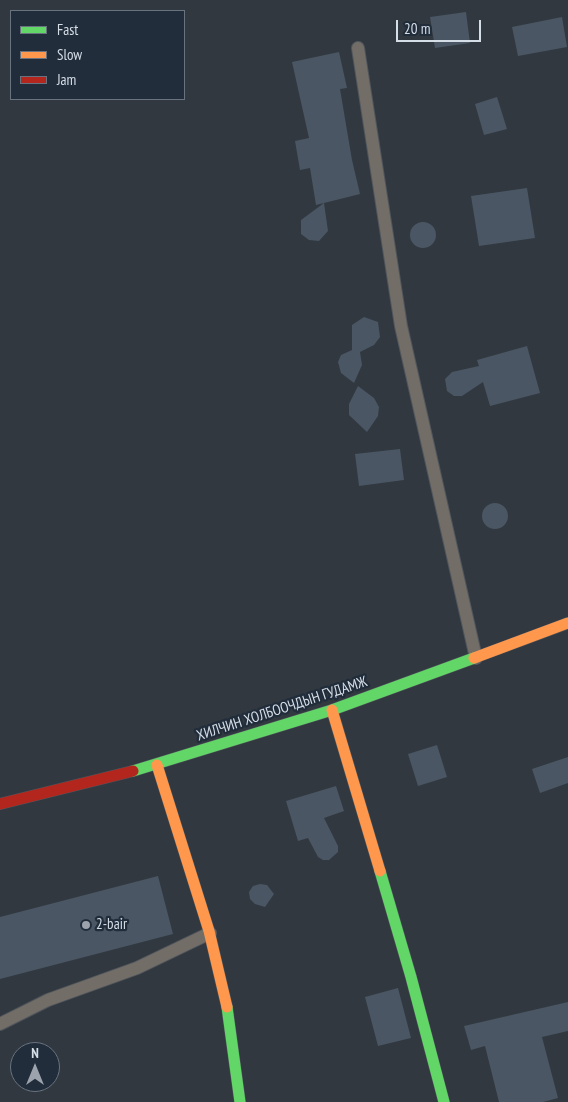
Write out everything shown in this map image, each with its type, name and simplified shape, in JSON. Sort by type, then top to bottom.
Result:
[{"type":"street","name":"ХИЛЧИН ХОЛБООЧДЫН ГУДАМЖ","points":[[0,804],[158,765],[332,710],[568,623]]},
{"type":"street","points":[[332,710],[412,977],[444,1102]]},
{"type":"street","points":[[158,765],[210,933],[237,1055],[240,1102]]},
{"type":"lane","points":[[358,48],[401,326],[476,658]]},
{"type":"lane","points":[[0,1024],[48,1000],[137,968],[210,933]]},
{"type":"building","points":[[466,12],[470,43],[435,48],[430,17]]},
{"type":"building","points":[[562,17],[567,47],[518,56],[512,27]]},
{"type":"building","points":[[339,52],[347,88],[340,89],[360,194],[316,205],[310,168],[300,170],[295,141],[309,138],[292,62]]},
{"type":"building","points":[[497,97],[507,129],[484,135],[475,104]]},
{"type":"building","points":[[527,188],[535,238],[479,246],[471,196]]},
{"type":"building","points":[[324,203],[328,231],[319,241],[309,240],[301,234],[301,220]]},
{"type":"building","points":[[423,222],[432,226],[436,235],[432,244],[423,248],[414,244],[410,235],[414,226]]},
{"type":"building","points":[[364,317],[378,322],[380,337],[374,345],[360,352],[362,365],[354,383],[341,373],[338,362],[341,355],[352,350],[352,325]]},
{"type":"building","points":[[527,346],[540,393],[490,406],[483,382],[462,396],[454,396],[447,391],[445,379],[452,372],[479,366],[477,360]]},
{"type":"building","points":[[358,386],[374,398],[379,407],[378,416],[367,432],[349,415],[349,404]]},
{"type":"building","points":[[400,449],[404,480],[359,486],[355,454]]},
{"type":"building","points":[[495,503],[504,507],[508,516],[504,525],[495,529],[486,525],[482,516],[486,507]]},
{"type":"building","points":[[437,745],[447,777],[418,786],[408,754]]},
{"type":"building","points":[[568,757],[568,783],[540,793],[532,769]]},
{"type":"building","points":[[336,786],[344,811],[324,818],[338,846],[338,852],[329,860],[323,860],[318,857],[308,838],[298,841],[286,801]]},
{"type":"building","name":"2-bair","points":[[158,876],[173,934],[0,979],[0,917]]},
{"type":"building","points":[[267,885],[274,894],[265,907],[255,904],[250,899],[249,892],[253,886]]},
{"type":"building","points":[[398,988],[411,1038],[378,1046],[365,997]]},
{"type":"building","points":[[568,1002],[568,1031],[542,1037],[558,1098],[543,1102],[499,1102],[485,1046],[471,1050],[464,1026]]},
{"type":"traffic: fast","points":[[133,771],[332,710],[474,658]]},
{"type":"traffic: fast","points":[[380,871],[411,977],[444,1102]]},
{"type":"traffic: fast","points":[[227,1007],[240,1102]]},
{"type":"traffic: slow","points":[[474,658],[568,623]]},
{"type":"traffic: slow","points":[[332,710],[380,871]]},
{"type":"traffic: slow","points":[[157,765],[209,931],[227,1007]]},
{"type":"traffic: jam","points":[[0,804],[133,771]]},
{"type":"place","name":"2-bair","points":[[86,925]]}]
